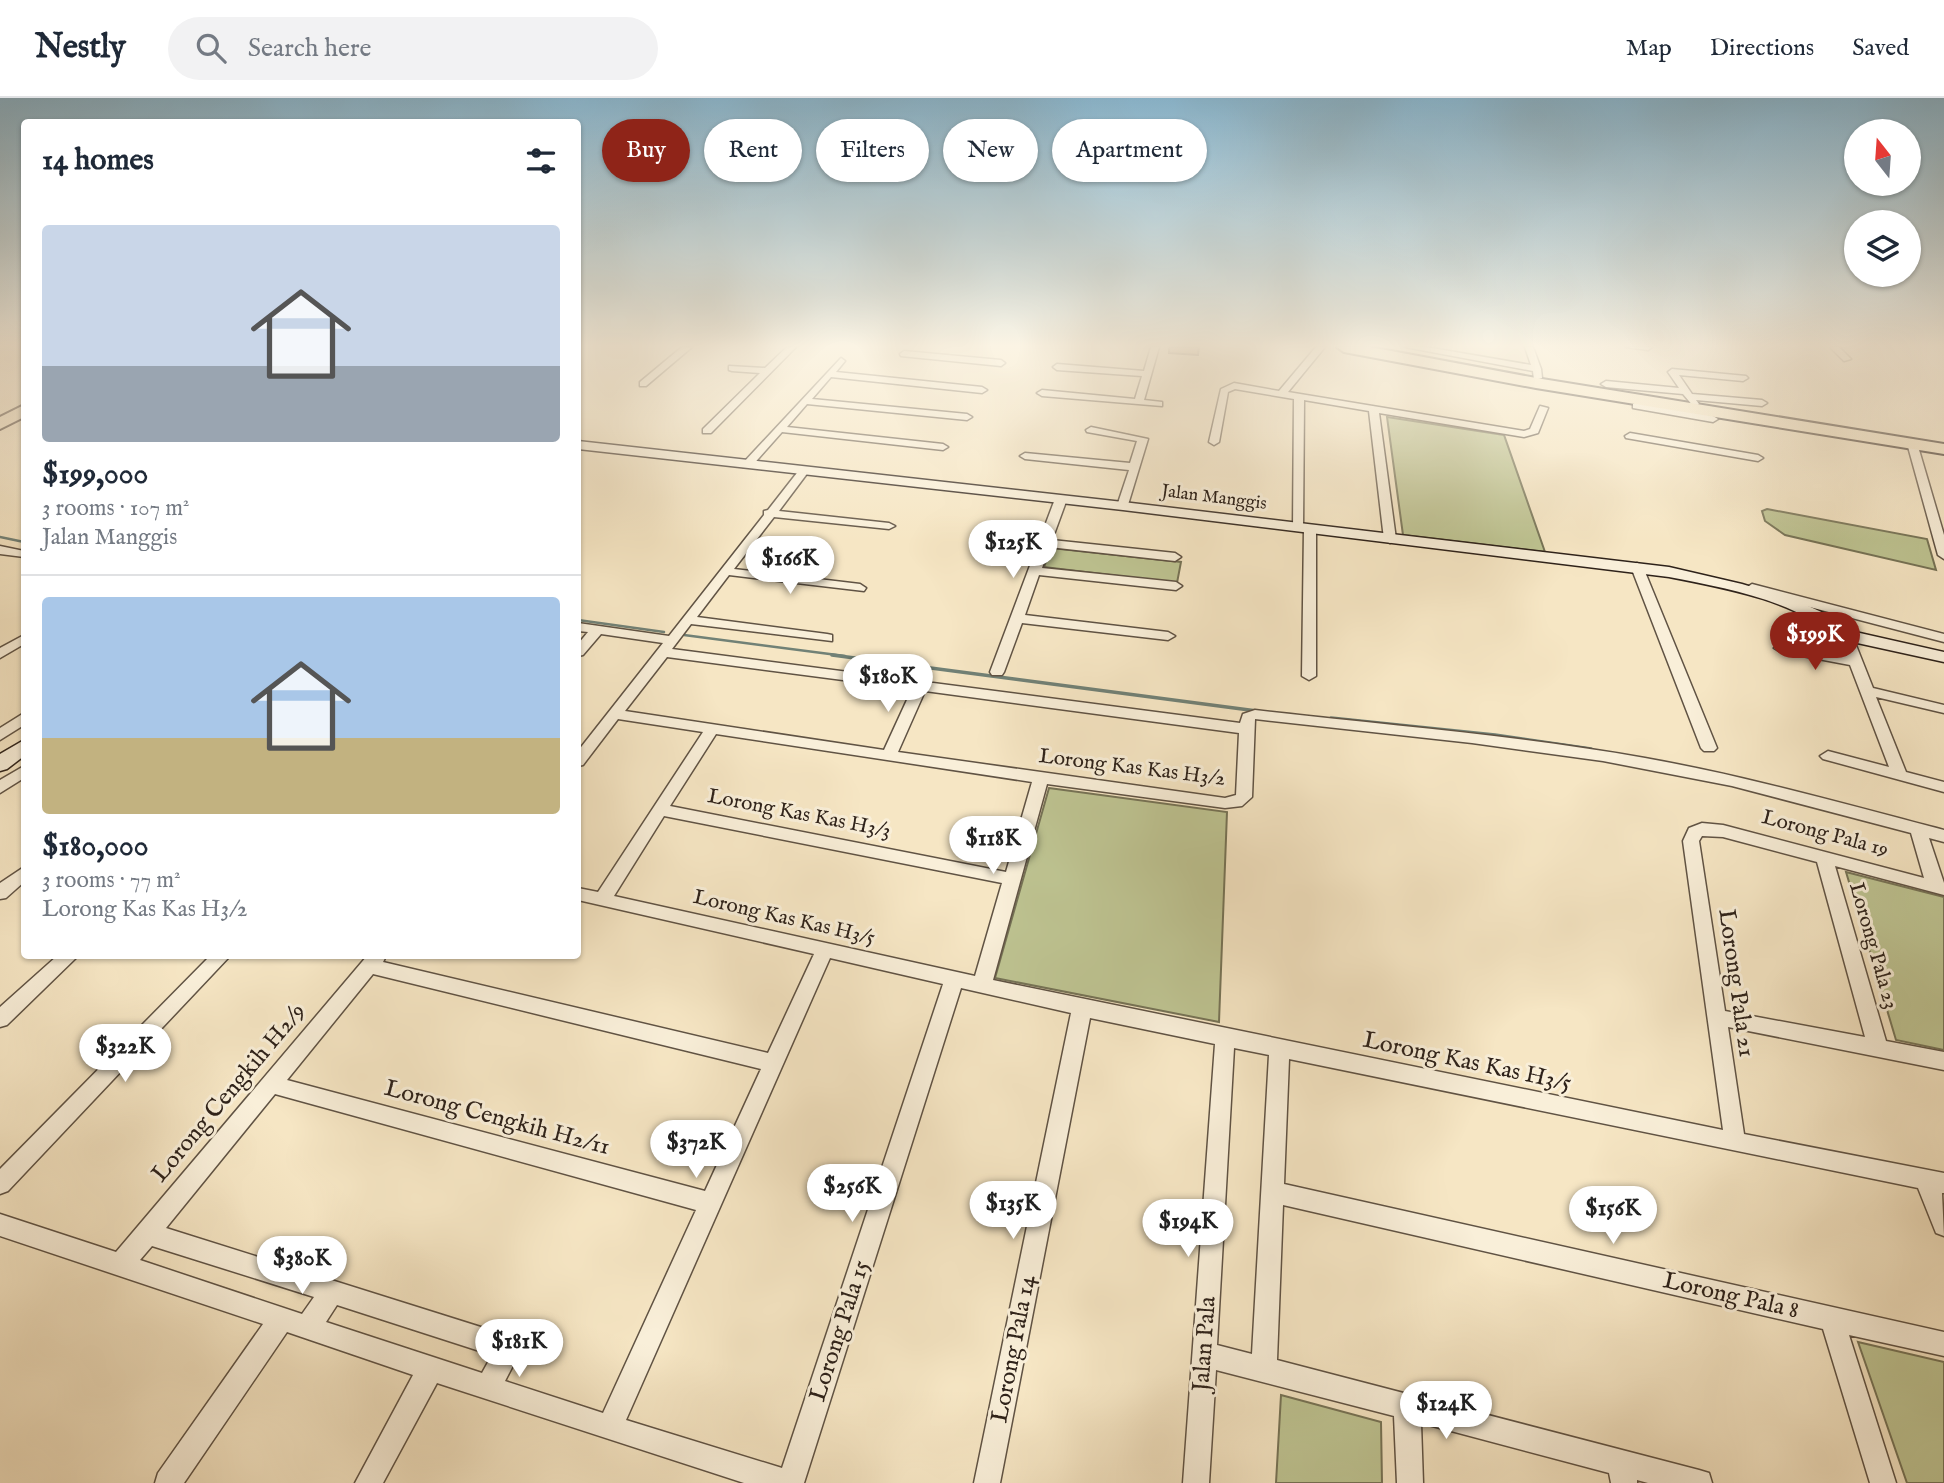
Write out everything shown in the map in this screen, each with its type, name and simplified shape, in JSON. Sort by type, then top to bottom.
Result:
[{"type":"highway","points":[[0,424],[21,412]]},
{"type":"highway","points":[[1692,412],[1936,444]]},
{"type":"highway","points":[[1764,412],[1936,444]]},
{"type":"street","points":[[706,431],[726,412]]},
{"type":"street","points":[[747,465],[795,412]]},
{"type":"street","points":[[913,412],[967,417]]},
{"type":"street","points":[[1214,442],[1221,412]]},
{"type":"street","points":[[1299,412],[1310,676]]},
{"type":"street","points":[[1374,412],[1390,539]]},
{"type":"street","points":[[1390,412],[1524,434],[1534,431],[1542,412]]},
{"type":"street","points":[[1672,412],[1672,435]]},
{"type":"street","points":[[1683,412],[1713,419]]},
{"type":"street","points":[[779,429],[943,447]]},
{"type":"street","points":[[1091,429],[1141,436],[1142,443],[1123,506]]},
{"type":"street","points":[[1630,436],[1672,435],[1758,458]]},
{"type":"street","points":[[1936,444],[1944,555]]},
{"type":"street","name":"Jalan Manggis","points":[[581,445],[1123,506],[1689,576],[1813,612],[1841,630],[1944,657]]},
{"type":"street","points":[[1025,456],[1134,467]]},
{"type":"street","points":[[581,757],[768,513],[804,471]]},
{"type":"street","points":[[997,672],[1061,499]]},
{"type":"street","points":[[768,513],[889,527]]},
{"type":"street","points":[[1044,543],[1175,557]]},
{"type":"street","points":[[0,550],[21,554]]},
{"type":"street","points":[[1637,568],[1709,748]]},
{"type":"street","points":[[725,571],[860,588]]},
{"type":"street","points":[[1034,571],[1176,586]]},
{"type":"street","points":[[1733,588],[1745,586],[1944,638]]},
{"type":"street","points":[[1016,618],[1168,636]]},
{"type":"street","points":[[687,620],[827,638]]},
{"type":"street","points":[[581,627],[668,646],[920,686],[1247,729],[1248,717],[1255,714],[1556,749],[1712,777],[1944,836]]},
{"type":"street","points":[[581,649],[597,630]]},
{"type":"street","points":[[1841,630],[1900,776]]},
{"type":"street","points":[[0,654],[21,641]]},
{"type":"street","points":[[1781,648],[1855,662]]},
{"type":"street","points":[[889,756],[920,686]]},
{"type":"street","points":[[1865,690],[1944,709]]},
{"type":"street","name":"Lorong Kas Kas H3/2","points":[[614,714],[1225,803],[1236,802],[1244,797],[1247,729]]},
{"type":"street","points":[[602,900],[712,729]]},
{"type":"street","points":[[0,747],[20,732]]},
{"type":"street","points":[[0,764],[20,732]]},
{"type":"street","points":[[1828,756],[1944,787]]},
{"type":"street","points":[[0,788],[21,773]]},
{"type":"street","points":[[982,985],[1041,778]]},
{"type":"street","name":"Lorong Kas Kas H3/3","points":[[661,810],[1012,879]]},
{"type":"street","name":"Lorong Pala 19","points":[[1695,832],[1702,829],[1723,831],[1940,888]]},
{"type":"street","points":[[1918,829],[1940,888]]},
{"type":"street","name":"Lorong Pala 21","points":[[1695,832],[1690,841],[1735,1142]]},
{"type":"street","name":"Lorong Pala 23","points":[[1824,857],[1878,1048]]},
{"type":"street","points":[[0,893],[21,876]]},
{"type":"street","name":"Lorong Kas Kas H3/5","points":[[581,895],[1082,1008],[1935,1181]]},
{"type":"street","points":[[609,1428],[825,950]]},
{"type":"street","points":[[0,1018],[66,959]]},
{"type":"street","points":[[0,1184],[218,959]]},
{"type":"street","points":[[373,961],[772,1063]]},
{"type":"street","name":"Lorong Cengkih H2/9","points":[[121,1265],[373,961]]},
{"type":"street","name":"Lorong Pala 15","points":[[789,1483],[954,979]]},
{"type":"street","name":"Lorong Pala 14","points":[[987,1483],[1082,1008]]},
{"type":"street","points":[[1716,1017],[1944,1060]]},
{"type":"street","name":"Jalan Pala","points":[[1196,1483],[1225,1038]]},
{"type":"street","points":[[1264,1369],[1279,1049]]},
{"type":"street","name":"Lorong Cengkih H2/11","points":[[270,1084],[710,1203]]},
{"type":"street","points":[[1935,1181],[1944,1225]]},
{"type":"street","name":"Lorong Pala 8","points":[[1272,1192],[1944,1345]]},
{"type":"street","points":[[0,1225],[609,1428],[789,1483]]},
{"type":"street","points":[[147,1233],[510,1348],[488,1387]]},
{"type":"street","points":[[308,1326],[332,1292]]},
{"type":"street","points":[[168,1483],[282,1318]]},
{"type":"street","points":[[1832,1319],[1882,1483]]},
{"type":"street","points":[[1204,1354],[1407,1407],[1622,1473],[1699,1483]]},
{"type":"street","points":[[368,1483],[431,1368]]},
{"type":"street","points":[[1407,1407],[1410,1483]]},
{"type":"green space","points":[[1387,417],[1504,435],[1545,552],[1403,535]]},
{"type":"green space","points":[[1767,509],[1927,539],[1936,570],[1785,535],[1765,521],[1762,511]]},
{"type":"green space","points":[[1051,548],[1181,562],[1177,583],[1044,567]]},
{"type":"green space","points":[[1049,788],[1227,812],[1219,1022],[995,978]]},
{"type":"green space","points":[[1846,872],[1944,897],[1944,1050],[1896,1040]]},
{"type":"green space","points":[[1858,1342],[1944,1362],[1944,1483],[1907,1483]]},
{"type":"green space","points":[[1281,1395],[1381,1422],[1382,1483],[1276,1483]]},
{"type":"waterway","points":[[0,537],[21,541]]},
{"type":"waterway","points":[[581,620],[664,632]]},
{"type":"waterway","points":[[684,635],[845,656]]},
{"type":"waterway","points":[[832,655],[1257,711]]},
{"type":"waterway","points":[[1331,718],[1495,735],[1591,749]]}]
